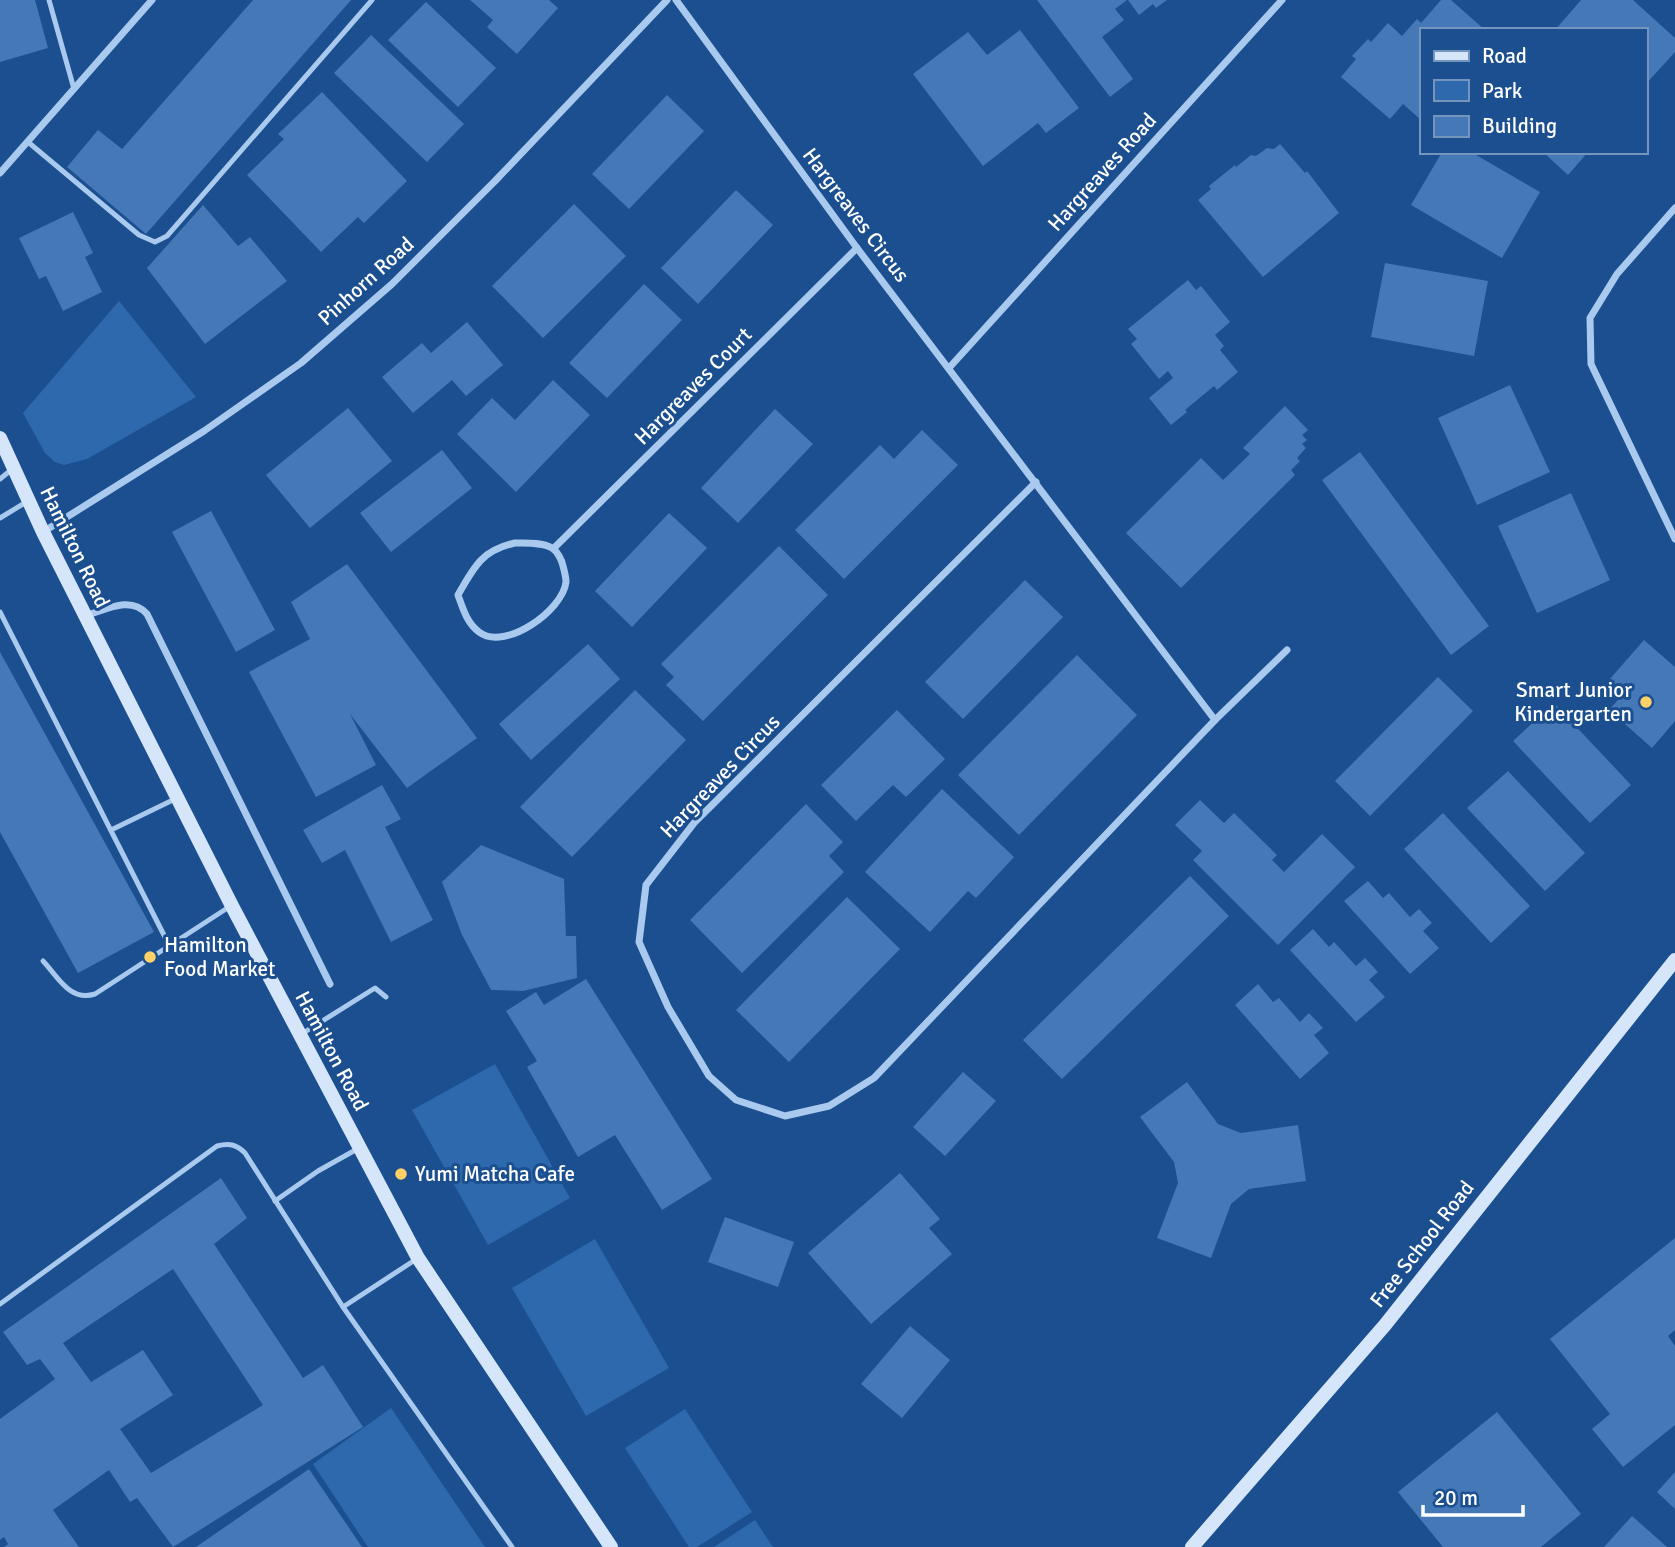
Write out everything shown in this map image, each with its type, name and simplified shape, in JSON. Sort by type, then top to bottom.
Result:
[{"type":"main road","name":"Hamilton Road","points":[[0,438],[43,533],[232,906],[418,1258],[611,1547]]},
{"type":"main road","name":"Free School Road","points":[[1192,1547],[1385,1325],[1675,960]]},
{"type":"street","points":[[0,173],[152,0]]},
{"type":"street","name":"Pinhorn Road","points":[[43,533],[204,431],[301,363],[402,275],[667,0]]},
{"type":"street","name":"Hargreaves Circus","points":[[676,0],[857,248],[1215,720]]},
{"type":"street","name":"Hargreaves Road","points":[[948,368],[1282,0]]},
{"type":"street","points":[[1675,208],[1617,274],[1590,318],[1591,364],[1675,539]]},
{"type":"street","name":"Hargreaves Court","points":[[554,548],[857,248]]},
{"type":"street","name":"Hargreaves Circus","points":[[1036,482],[694,823],[646,885],[639,942],[667,1007],[709,1076],[736,1100],[785,1116],[829,1106],[874,1078],[1215,720],[1287,650]]},
{"type":"street","points":[[537,543],[554,548],[563,562],[566,583],[558,601],[527,629],[502,639],[480,634],[467,620],[458,595],[473,568],[495,547],[537,543]]},
{"type":"street","points":[[85,616],[125,604],[134,604],[147,614],[330,984]]},
{"type":"lane","points":[[49,0],[75,89]]},
{"type":"lane","points":[[28,142],[139,235],[155,242],[167,236],[372,0]]},
{"type":"lane","points":[[0,479],[13,468]]},
{"type":"lane","points":[[0,518],[28,501]]},
{"type":"lane","points":[[0,612],[169,945]]},
{"type":"lane","points":[[111,830],[177,798]]},
{"type":"lane","points":[[43,961],[74,995],[84,997],[232,906]]},
{"type":"lane","points":[[300,1035],[375,988],[386,997]]},
{"type":"lane","points":[[0,1304],[217,1146],[227,1143],[237,1145],[245,1153],[343,1307],[512,1547]]},
{"type":"lane","points":[[275,1201],[318,1171],[360,1148]]},
{"type":"lane","points":[[343,1307],[418,1258]]},
{"type":"green space","points":[[119,301],[196,397],[87,459],[64,465],[55,462],[45,453],[23,413]]},
{"type":"green space","points":[[495,1064],[570,1198],[488,1245],[412,1110]]},
{"type":"green space","points":[[595,1239],[669,1368],[586,1416],[512,1288]]},
{"type":"green space","points":[[391,1408],[485,1547],[368,1547],[313,1464]]},
{"type":"green space","points":[[685,1409],[752,1512],[697,1547],[689,1547],[625,1448]]},
{"type":"green space","points":[[755,1520],[773,1547],[714,1547]]},
{"type":"building","points":[[0,0],[35,0],[48,48],[0,62]]},
{"type":"building","points":[[253,0],[351,0],[146,234],[67,167],[98,130],[122,149]]},
{"type":"building","points":[[470,0],[549,0],[558,8],[517,54],[487,27],[493,20]]},
{"type":"building","points":[[1037,0],[1127,0],[1115,9],[1124,20],[1102,37],[1133,79],[1110,97]]},
{"type":"building","points":[[1128,0],[1167,0],[1156,8],[1153,4],[1139,15]]},
{"type":"building","points":[[1441,0],[1451,0],[1483,28],[1420,28],[1420,119],[1403,104],[1390,119],[1341,77],[1356,59],[1352,56],[1368,39],[1371,42],[1388,23],[1402,36],[1417,19],[1421,23]]},
{"type":"building","points":[[1581,0],[1633,0],[1675,38],[1675,52],[1647,83],[1647,28],[1557,28]]},
{"type":"building","points":[[426,2],[496,68],[458,107],[388,40]]},
{"type":"building","points":[[1020,30],[1079,108],[1046,133],[1038,123],[983,166],[913,74],[968,32],[987,55]]},
{"type":"building","points":[[371,35],[464,124],[427,162],[334,73]]},
{"type":"building","points":[[322,92],[407,181],[364,223],[358,217],[321,252],[247,175],[284,139],[278,134]]},
{"type":"building","points":[[667,95],[704,131],[629,209],[592,174]]},
{"type":"building","points":[[1280,144],[1305,173],[1307,171],[1339,213],[1263,277],[1198,200],[1211,189],[1209,186],[1235,165],[1236,167],[1251,155],[1256,156],[1267,148],[1274,149]]},
{"type":"building","points":[[1441,154],[1474,154],[1540,192],[1502,258],[1411,205]]},
{"type":"building","points":[[1545,154],[1586,154],[1568,175]]},
{"type":"building","points":[[736,190],[773,225],[698,304],[661,268]]},
{"type":"building","points":[[574,204],[626,256],[543,338],[492,286]]},
{"type":"building","points":[[203,205],[238,246],[250,237],[287,281],[205,344],[147,268]]},
{"type":"building","points":[[73,212],[93,253],[85,257],[102,292],[63,311],[46,276],[39,279],[19,238]]},
{"type":"building","points":[[1385,263],[1488,281],[1474,356],[1371,337]]},
{"type":"building","points":[[1188,280],[1196,290],[1201,286],[1230,322],[1215,335],[1224,346],[1220,350],[1238,372],[1217,390],[1214,386],[1171,425],[1149,398],[1173,378],[1168,371],[1159,379],[1131,344],[1137,339],[1128,329]]},
{"type":"building","points":[[644,284],[682,320],[607,398],[569,363]]},
{"type":"building","points":[[467,322],[503,365],[466,396],[452,380],[413,413],[382,377],[422,343],[431,353]]},
{"type":"building","points":[[553,380],[590,415],[516,492],[457,434],[492,398],[515,420]]},
{"type":"building","points":[[1510,385],[1550,472],[1477,505],[1438,418]]},
{"type":"building","points":[[1285,406],[1308,430],[1302,435],[1307,440],[1302,444],[1306,448],[1297,458],[1300,461],[1291,470],[1295,475],[1181,588],[1126,533],[1201,458],[1223,480],[1250,454],[1243,448]]},
{"type":"building","points":[[348,408],[392,461],[310,528],[266,475]]},
{"type":"building","points":[[775,409],[813,444],[738,523],[701,488]]},
{"type":"building","points":[[922,430],[958,465],[844,579],[795,530],[880,445],[894,459]]},
{"type":"building","points":[[442,450],[472,488],[391,552],[360,513]]},
{"type":"building","points":[[1360,452],[1489,626],[1451,655],[1322,480]]},
{"type":"building","points":[[1571,493],[1610,580],[1537,613],[1498,526]]},
{"type":"building","points":[[211,511],[275,630],[236,652],[172,532]]},
{"type":"building","points":[[669,513],[707,548],[632,627],[595,591]]},
{"type":"building","points":[[779,546],[828,595],[703,721],[666,685],[674,677],[661,664]]},
{"type":"building","points":[[347,564],[477,738],[407,788],[350,714],[376,765],[316,797],[249,672],[310,639],[291,602]]},
{"type":"building","points":[[1025,580],[1063,617],[963,719],[925,682]]},
{"type":"building","name":"Smart Junior Kindergarten","points":[[1644,640],[1675,667],[1675,721],[1652,748],[1609,710],[1624,693],[1609,680]]},
{"type":"building","points":[[588,644],[620,679],[531,760],[499,724]]},
{"type":"building","points":[[0,652],[154,932],[78,973],[0,832]]},
{"type":"building","points":[[1077,655],[1137,715],[1019,835],[958,775]]},
{"type":"building","points":[[1438,677],[1473,711],[1370,816],[1335,781]]},
{"type":"building","points":[[635,690],[686,740],[572,857],[520,807]]},
{"type":"building","points":[[1554,703],[1631,785],[1590,823],[1513,741]]},
{"type":"building","points":[[897,710],[945,759],[906,797],[893,785],[856,821],[821,785]]},
{"type":"building","points":[[1508,771],[1585,853],[1545,891],[1467,808]]},
{"type":"building","points":[[382,785],[401,819],[385,827],[433,920],[391,942],[345,850],[322,863],[303,830]]},
{"type":"building","points":[[942,789],[1014,857],[976,898],[968,891],[930,932],[865,872]]},
{"type":"building","points":[[1200,800],[1224,823],[1234,813],[1277,855],[1272,860],[1284,872],[1322,834],[1355,867],[1278,945],[1193,860],[1202,851],[1175,825]]},
{"type":"building","points":[[806,804],[843,842],[829,856],[844,872],[742,973],[690,920]]},
{"type":"building","points":[[1443,813],[1530,906],[1491,943],[1404,849]]},
{"type":"building","points":[[481,845],[564,879],[566,936],[576,936],[577,978],[523,991],[491,990],[462,935],[442,882]]},
{"type":"building","points":[[1190,876],[1229,916],[1062,1079],[1023,1040]]},
{"type":"building","points":[[1368,881],[1383,898],[1389,893],[1410,917],[1419,909],[1432,923],[1423,931],[1439,948],[1410,974],[1344,901]]},
{"type":"building","points":[[847,897],[900,949],[789,1062],[736,1010]]},
{"type":"building","points":[[1313,929],[1329,947],[1334,942],[1356,966],[1365,958],[1378,972],[1369,980],[1385,997],[1356,1022],[1290,950]]},
{"type":"building","points":[[586,979],[712,1179],[662,1210],[615,1135],[578,1157],[527,1067],[537,1061],[506,1011],[536,992],[544,1005]]},
{"type":"building","points":[[1258,984],[1273,1002],[1279,998],[1300,1022],[1309,1013],[1323,1028],[1314,1035],[1329,1053],[1300,1079],[1235,1005]]},
{"type":"building","points":[[963,1072],[996,1101],[945,1156],[913,1127]]},
{"type":"building","points":[[1187,1082],[1218,1124],[1241,1133],[1298,1125],[1306,1181],[1249,1189],[1231,1204],[1211,1258],[1157,1238],[1178,1183],[1174,1162],[1140,1117]]},
{"type":"building","points":[[900,1173],[940,1219],[929,1228],[952,1254],[871,1324],[808,1253]]},
{"type":"building","points":[[221,1178],[247,1218],[214,1244],[303,1378],[323,1365],[363,1427],[173,1547],[137,1498],[130,1502],[109,1470],[53,1510],[79,1547],[4,1547],[8,1544],[4,1537],[0,1540],[0,1419],[55,1379],[40,1359],[27,1365],[3,1332]],"holes":[[[173,1269],[263,1405],[151,1473],[120,1429],[173,1395],[143,1350],[91,1382],[63,1343]]]},
{"type":"building","points":[[725,1217],[794,1242],[778,1287],[708,1262]]},
{"type":"building","points":[[1675,1238],[1675,1330],[1668,1336],[1675,1346],[1675,1425],[1623,1467],[1592,1429],[1610,1414],[1550,1339]]},
{"type":"building","points":[[910,1326],[950,1360],[902,1418],[861,1384]]},
{"type":"building","points":[[1497,1412],[1581,1514],[1541,1547],[1443,1547],[1398,1492]]},
{"type":"building","points":[[309,1469],[362,1547],[196,1547]]},
{"type":"building","points":[[1675,1472],[1675,1509],[1657,1492]]},
{"type":"building","points":[[1632,1516],[1667,1547],[1604,1547]]},
{"type":"place","name":"Smart Junior Kindergarten","points":[[1646,702]]},
{"type":"place","name":"Hamilton Food Market","points":[[150,957]]},
{"type":"place","name":"Yumi Matcha Cafe","points":[[401,1174]]}]
